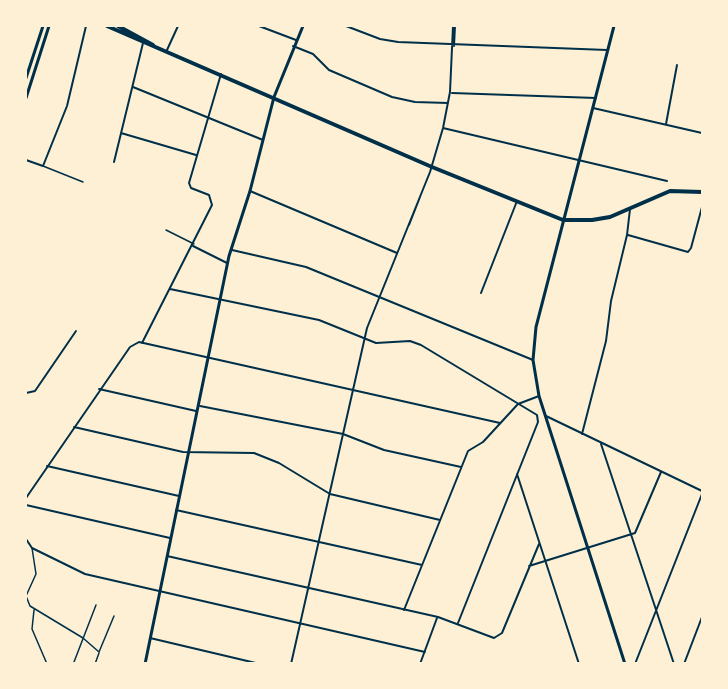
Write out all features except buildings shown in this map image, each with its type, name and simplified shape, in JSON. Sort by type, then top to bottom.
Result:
[{"type":"main road","points":[[107,26],[274,96],[432,167],[563,220],[592,220],[630,209],[670,191],[702,192]]},
{"type":"main road","points":[[118,26],[153,45]]},
{"type":"street","points":[[26,78],[43,26]]},
{"type":"street","points":[[26,98],[49,26]]},
{"type":"street","points":[[42,166],[67,106],[86,26]]},
{"type":"street","points":[[167,50],[177,26]]},
{"type":"street","points":[[259,26],[296,40]]},
{"type":"street","points":[[145,663],[166,556],[200,406],[230,250],[250,192],[274,96],[303,26]]},
{"type":"street","points":[[346,26],[387,41],[607,50]]},
{"type":"street","points":[[291,663],[364,340],[378,296],[432,167],[443,128],[450,93],[454,26]]},
{"type":"street","points":[[614,26],[534,338],[533,360],[539,396],[625,663]]},
{"type":"street","points":[[114,162],[143,43]]},
{"type":"street","points":[[293,46],[313,54],[332,72],[402,101],[448,103]]},
{"type":"street","points":[[666,124],[677,65]]},
{"type":"street","points":[[142,343],[193,245],[212,201],[207,193],[189,186],[221,74]]},
{"type":"street","points":[[133,87],[263,140]]},
{"type":"street","points":[[450,93],[596,98]]},
{"type":"street","points":[[593,108],[702,134]]},
{"type":"street","points":[[443,128],[667,181]]},
{"type":"street","points":[[121,134],[196,155]]},
{"type":"street","points":[[26,160],[83,182]]},
{"type":"street","points":[[250,192],[397,253]]},
{"type":"street","points":[[482,293],[517,201]]},
{"type":"street","points":[[627,235],[688,252],[692,248],[702,207]]},
{"type":"street","points":[[582,434],[606,341],[611,301],[627,235],[630,209]]},
{"type":"street","points":[[166,230],[227,263]]},
{"type":"street","points":[[230,250],[306,267],[533,360]]},
{"type":"street","points":[[170,289],[320,320],[364,340],[381,344],[410,341],[421,345],[537,415],[539,420],[458,623]]},
{"type":"street","points":[[26,393],[35,391],[76,331]]},
{"type":"street","points":[[26,498],[99,389],[132,345],[142,343],[500,423]]},
{"type":"street","points":[[99,389],[198,412]]},
{"type":"street","points":[[404,610],[468,451],[483,442],[518,404],[539,396]]},
{"type":"street","points":[[200,406],[343,434],[384,450],[461,467]]},
{"type":"street","points":[[546,416],[702,493],[635,663]]},
{"type":"street","points":[[559,423],[562,417]]},
{"type":"street","points":[[74,427],[183,452],[261,455],[279,463],[330,494],[440,520]]},
{"type":"street","points":[[601,444],[674,663]]},
{"type":"street","points":[[47,465],[180,496]]},
{"type":"street","points":[[529,567],[632,535],[638,528],[662,472]]},
{"type":"street","points":[[517,474],[579,663]]},
{"type":"street","points":[[26,505],[170,538]]},
{"type":"street","points":[[176,510],[422,565]]},
{"type":"street","points":[[26,539],[32,548],[36,574],[26,599],[34,609],[83,638],[99,652]]},
{"type":"street","points":[[166,556],[438,617],[493,638],[500,635],[539,543]]},
{"type":"street","points":[[32,548],[76,571],[425,652]]},
{"type":"street","points":[[74,662],[96,605]]},
{"type":"street","points":[[34,609],[32,629],[47,663]]},
{"type":"street","points":[[95,663],[114,616]]},
{"type":"street","points":[[420,663],[438,617]]},
{"type":"street","points":[[684,663],[702,617]]},
{"type":"street","points":[[150,638],[260,663]]}]
